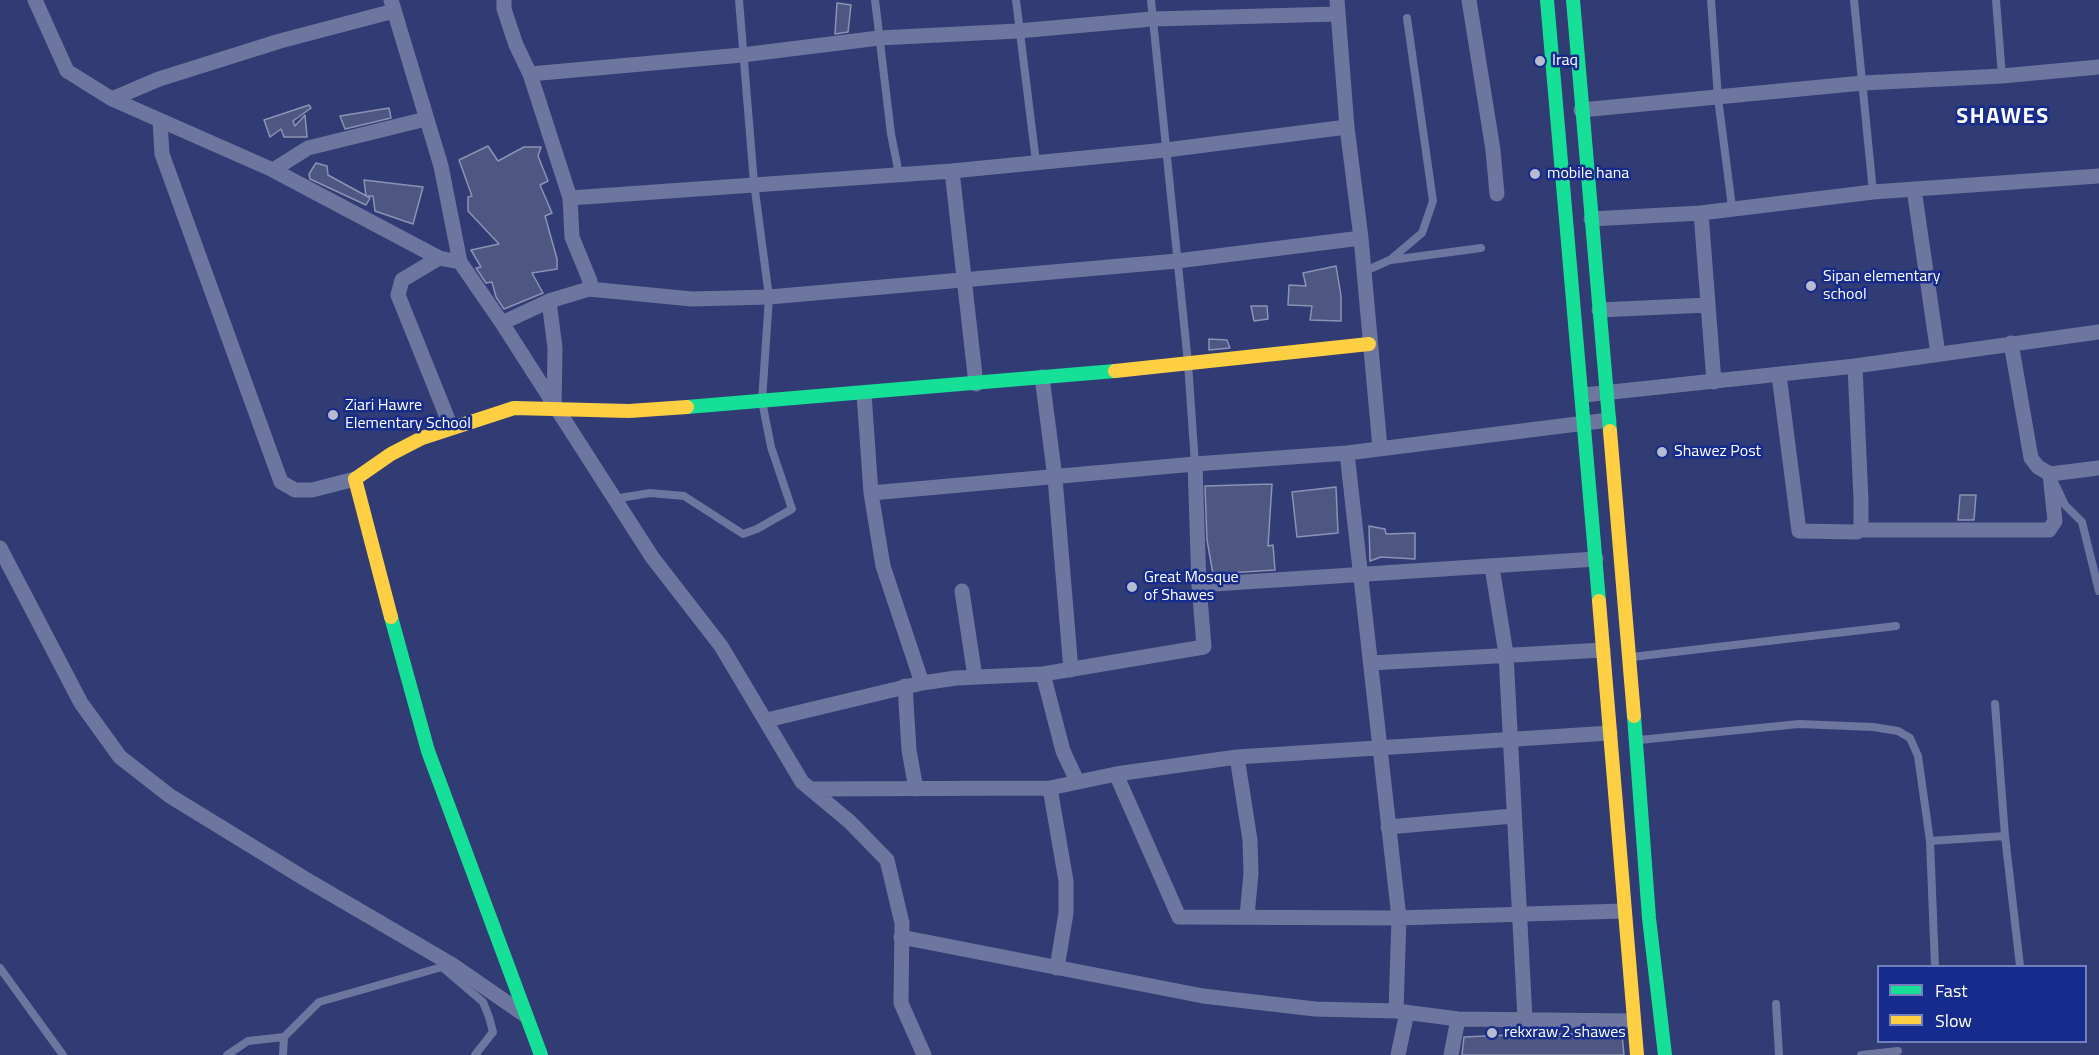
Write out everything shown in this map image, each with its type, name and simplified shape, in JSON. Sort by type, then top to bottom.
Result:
[{"type":"street","points":[[35,0],[67,71],[112,99],[273,170],[439,258],[460,262]]},
{"type":"street","points":[[504,0],[504,9],[516,45],[530,74],[570,198],[572,237],[590,281],[589,289]]},
{"type":"street","points":[[1468,0],[1497,194]]},
{"type":"street","points":[[1547,0],[1584,395],[1623,911],[1637,1055]]},
{"type":"street","points":[[1572,0],[1630,657],[1649,918],[1665,1055]]},
{"type":"street","points":[[112,99],[159,79],[393,5],[441,166],[460,262],[502,323],[613,500],[652,557],[721,646],[802,782],[850,822],[887,860],[902,923],[901,1003],[924,1055]]},
{"type":"street","points":[[530,74],[742,55],[879,38],[1018,32],[1152,19],[1338,7],[1347,127],[1361,238],[1380,448]]},
{"type":"street","points":[[1581,110],[1863,83],[2002,76],[2099,67]]},
{"type":"street","points":[[273,170],[308,148],[426,119]]},
{"type":"street","points":[[160,121],[162,154],[281,482],[295,490],[312,490],[355,479],[391,454],[451,427],[514,408],[629,411],[976,384],[1236,360],[1369,344]]},
{"type":"street","points":[[570,198],[753,183],[952,171],[1166,150],[1347,127]]},
{"type":"street","points":[[952,171],[976,384]]},
{"type":"street","points":[[1591,219],[1701,213],[1732,207],[1873,192],[2099,176]]},
{"type":"street","points":[[1914,189],[1938,354]]},
{"type":"street","points":[[1701,213],[1714,382]]},
{"type":"street","points":[[502,323],[549,300],[589,289],[692,299],[769,297],[1177,261],[1361,238]]},
{"type":"street","points":[[439,258],[402,280],[398,295],[451,427]]},
{"type":"street","points":[[549,300],[555,348],[555,409]]},
{"type":"street","points":[[1599,310],[1708,305]]},
{"type":"street","points":[[1584,395],[1855,366],[2099,332]]},
{"type":"street","points":[[2011,343],[2031,458],[2038,467],[2050,474],[2099,468]]},
{"type":"street","points":[[1855,366],[1862,500],[1860,530]]},
{"type":"street","points":[[1779,375],[1799,531],[2049,530],[2055,521],[2050,474]]},
{"type":"street","points":[[1042,377],[1055,478],[1071,670]]},
{"type":"street","points":[[864,393],[871,494],[883,566],[922,682]]},
{"type":"street","points":[[871,494],[1195,464],[1347,453],[1609,420]]},
{"type":"street","points":[[1347,453],[1399,918],[1401,1011],[1398,1055]]},
{"type":"street","points":[[767,720],[922,682],[1043,674],[1204,647],[1198,585],[1195,464]]},
{"type":"street","points":[[355,479],[363,518],[428,751],[541,1055]]},
{"type":"street","points":[[0,548],[81,703],[120,757],[180,802],[525,1015]]},
{"type":"street","points":[[1198,585],[1596,559]]},
{"type":"street","points":[[1492,567],[1506,654],[1525,1019]]},
{"type":"street","points":[[962,591],[975,677]]},
{"type":"street","points":[[1371,663],[1603,650]]},
{"type":"street","points":[[1043,674],[1063,751],[1077,781]]},
{"type":"street","points":[[905,686],[909,750],[916,789]]},
{"type":"street","points":[[810,789],[1050,788],[1116,774],[1237,757],[1379,746],[1610,733]]},
{"type":"street","points":[[1237,757],[1250,840],[1251,873],[1247,916]]},
{"type":"street","points":[[1116,774],[1179,917],[1399,918],[1623,911]]},
{"type":"street","points":[[1050,788],[1066,881],[1066,913],[1057,968]]},
{"type":"street","points":[[1388,827],[1513,816]]},
{"type":"street","points":[[901,937],[1203,996],[1315,1009],[1401,1011],[1458,1019],[1632,1021]]},
{"type":"street","points":[[1451,1055],[1458,1019]]},
{"type":"lane","points":[[613,500],[650,494],[684,496],[742,534],[757,529],[792,508],[771,447],[762,401],[769,297],[753,183],[739,0]]},
{"type":"lane","points":[[875,0],[891,134],[900,174]]},
{"type":"lane","points":[[1016,0],[1018,32],[1036,162]]},
{"type":"lane","points":[[1151,0],[1188,363],[1195,464]]},
{"type":"lane","points":[[1711,0],[1718,98],[1732,207]]},
{"type":"lane","points":[[1854,0],[1873,192]]},
{"type":"lane","points":[[1996,0],[2002,76]]},
{"type":"lane","points":[[1363,272],[1390,260],[1422,233],[1433,201],[1407,18]]},
{"type":"lane","points":[[1390,260],[1481,248]]},
{"type":"lane","points":[[2050,474],[2065,505],[2082,522],[2099,591]]},
{"type":"lane","points":[[1630,657],[1896,626]]},
{"type":"lane","points":[[1995,704],[2020,965]]},
{"type":"lane","points":[[1636,740],[1799,724],[1898,731],[1910,738],[1918,756],[1930,841],[1935,965]]},
{"type":"lane","points":[[1930,841],[2006,836]]},
{"type":"lane","points":[[227,1055],[248,1041],[284,1037],[318,1002],[447,966],[483,1002],[489,1017],[492,1032],[475,1055]]},
{"type":"lane","points":[[0,968],[63,1055]]},
{"type":"lane","points":[[1776,1004],[1779,1055]]},
{"type":"lane","points":[[283,1055],[284,1037]]},
{"type":"lane","points":[[1862,1055],[1898,1050]]},
{"type":"building","points":[[837,3],[851,5],[848,32],[835,34]]},
{"type":"building","points":[[309,105],[311,108],[293,121],[295,126],[305,115],[307,137],[284,137],[281,129],[270,137],[264,120]]},
{"type":"building","points":[[389,108],[391,118],[345,129],[340,116]]},
{"type":"building","points":[[488,146],[498,161],[524,147],[541,147],[538,156],[548,181],[540,185],[552,213],[545,216],[557,259],[557,269],[532,273],[543,293],[504,309],[496,297],[492,282],[486,283],[476,268],[481,267],[471,250],[499,244],[468,211],[468,197],[472,196],[459,160]]},
{"type":"building","points":[[316,163],[327,166],[328,175],[370,198],[366,205],[310,179],[309,174]]},
{"type":"building","points":[[364,180],[423,187],[413,224],[375,211],[373,196],[366,196]]},
{"type":"building","points":[[1336,266],[1341,296],[1341,321],[1310,320],[1312,306],[1288,305],[1289,285],[1306,286],[1303,273]]},
{"type":"building","points":[[1251,306],[1267,306],[1268,319],[1254,321]]},
{"type":"building","points":[[1209,339],[1227,340],[1230,348],[1209,350]]},
{"type":"building","points":[[1272,484],[1268,546],[1273,545],[1275,570],[1213,574],[1207,540],[1205,486]]},
{"type":"building","points":[[1336,487],[1338,533],[1297,537],[1292,492]]},
{"type":"building","points":[[1960,495],[1976,495],[1974,520],[1958,520]]},
{"type":"building","points":[[1369,526],[1385,529],[1386,534],[1415,533],[1415,559],[1381,557],[1370,561]]},
{"type":"building","points":[[1622,1034],[1624,1055],[1462,1055],[1464,1037]]},
{"type":"traffic: fast","points":[[1547,0],[1599,601]]},
{"type":"traffic: fast","points":[[1573,0],[1610,431]]},
{"type":"traffic: fast","points":[[687,407],[1115,371]]},
{"type":"traffic: fast","points":[[391,617],[428,751],[541,1055]]},
{"type":"traffic: fast","points":[[1634,716],[1649,918],[1665,1055]]},
{"type":"traffic: slow","points":[[1115,371],[1369,344]]},
{"type":"traffic: slow","points":[[391,617],[355,479],[391,454],[422,438],[514,408],[629,411],[687,407]]},
{"type":"traffic: slow","points":[[1610,431],[1634,716]]},
{"type":"traffic: slow","points":[[1599,601],[1637,1055]]},
{"type":"place","name":"Iraq","points":[[1540,61]]},
{"type":"place","name":"mobile hana","points":[[1535,174]]},
{"type":"place","name":"Sipan elementary school","points":[[1811,286]]},
{"type":"place","name":"Ziari Hawre Elementary School","points":[[333,415]]},
{"type":"place","name":"Shawez Post","points":[[1662,452]]},
{"type":"place","name":"Great Mosque of Shawes","points":[[1132,587]]},
{"type":"place","name":"rekxraw 2 shawes","points":[[1492,1033]]},
{"type":"district","name":"SHAWES","points":[[2003,118]]}]
